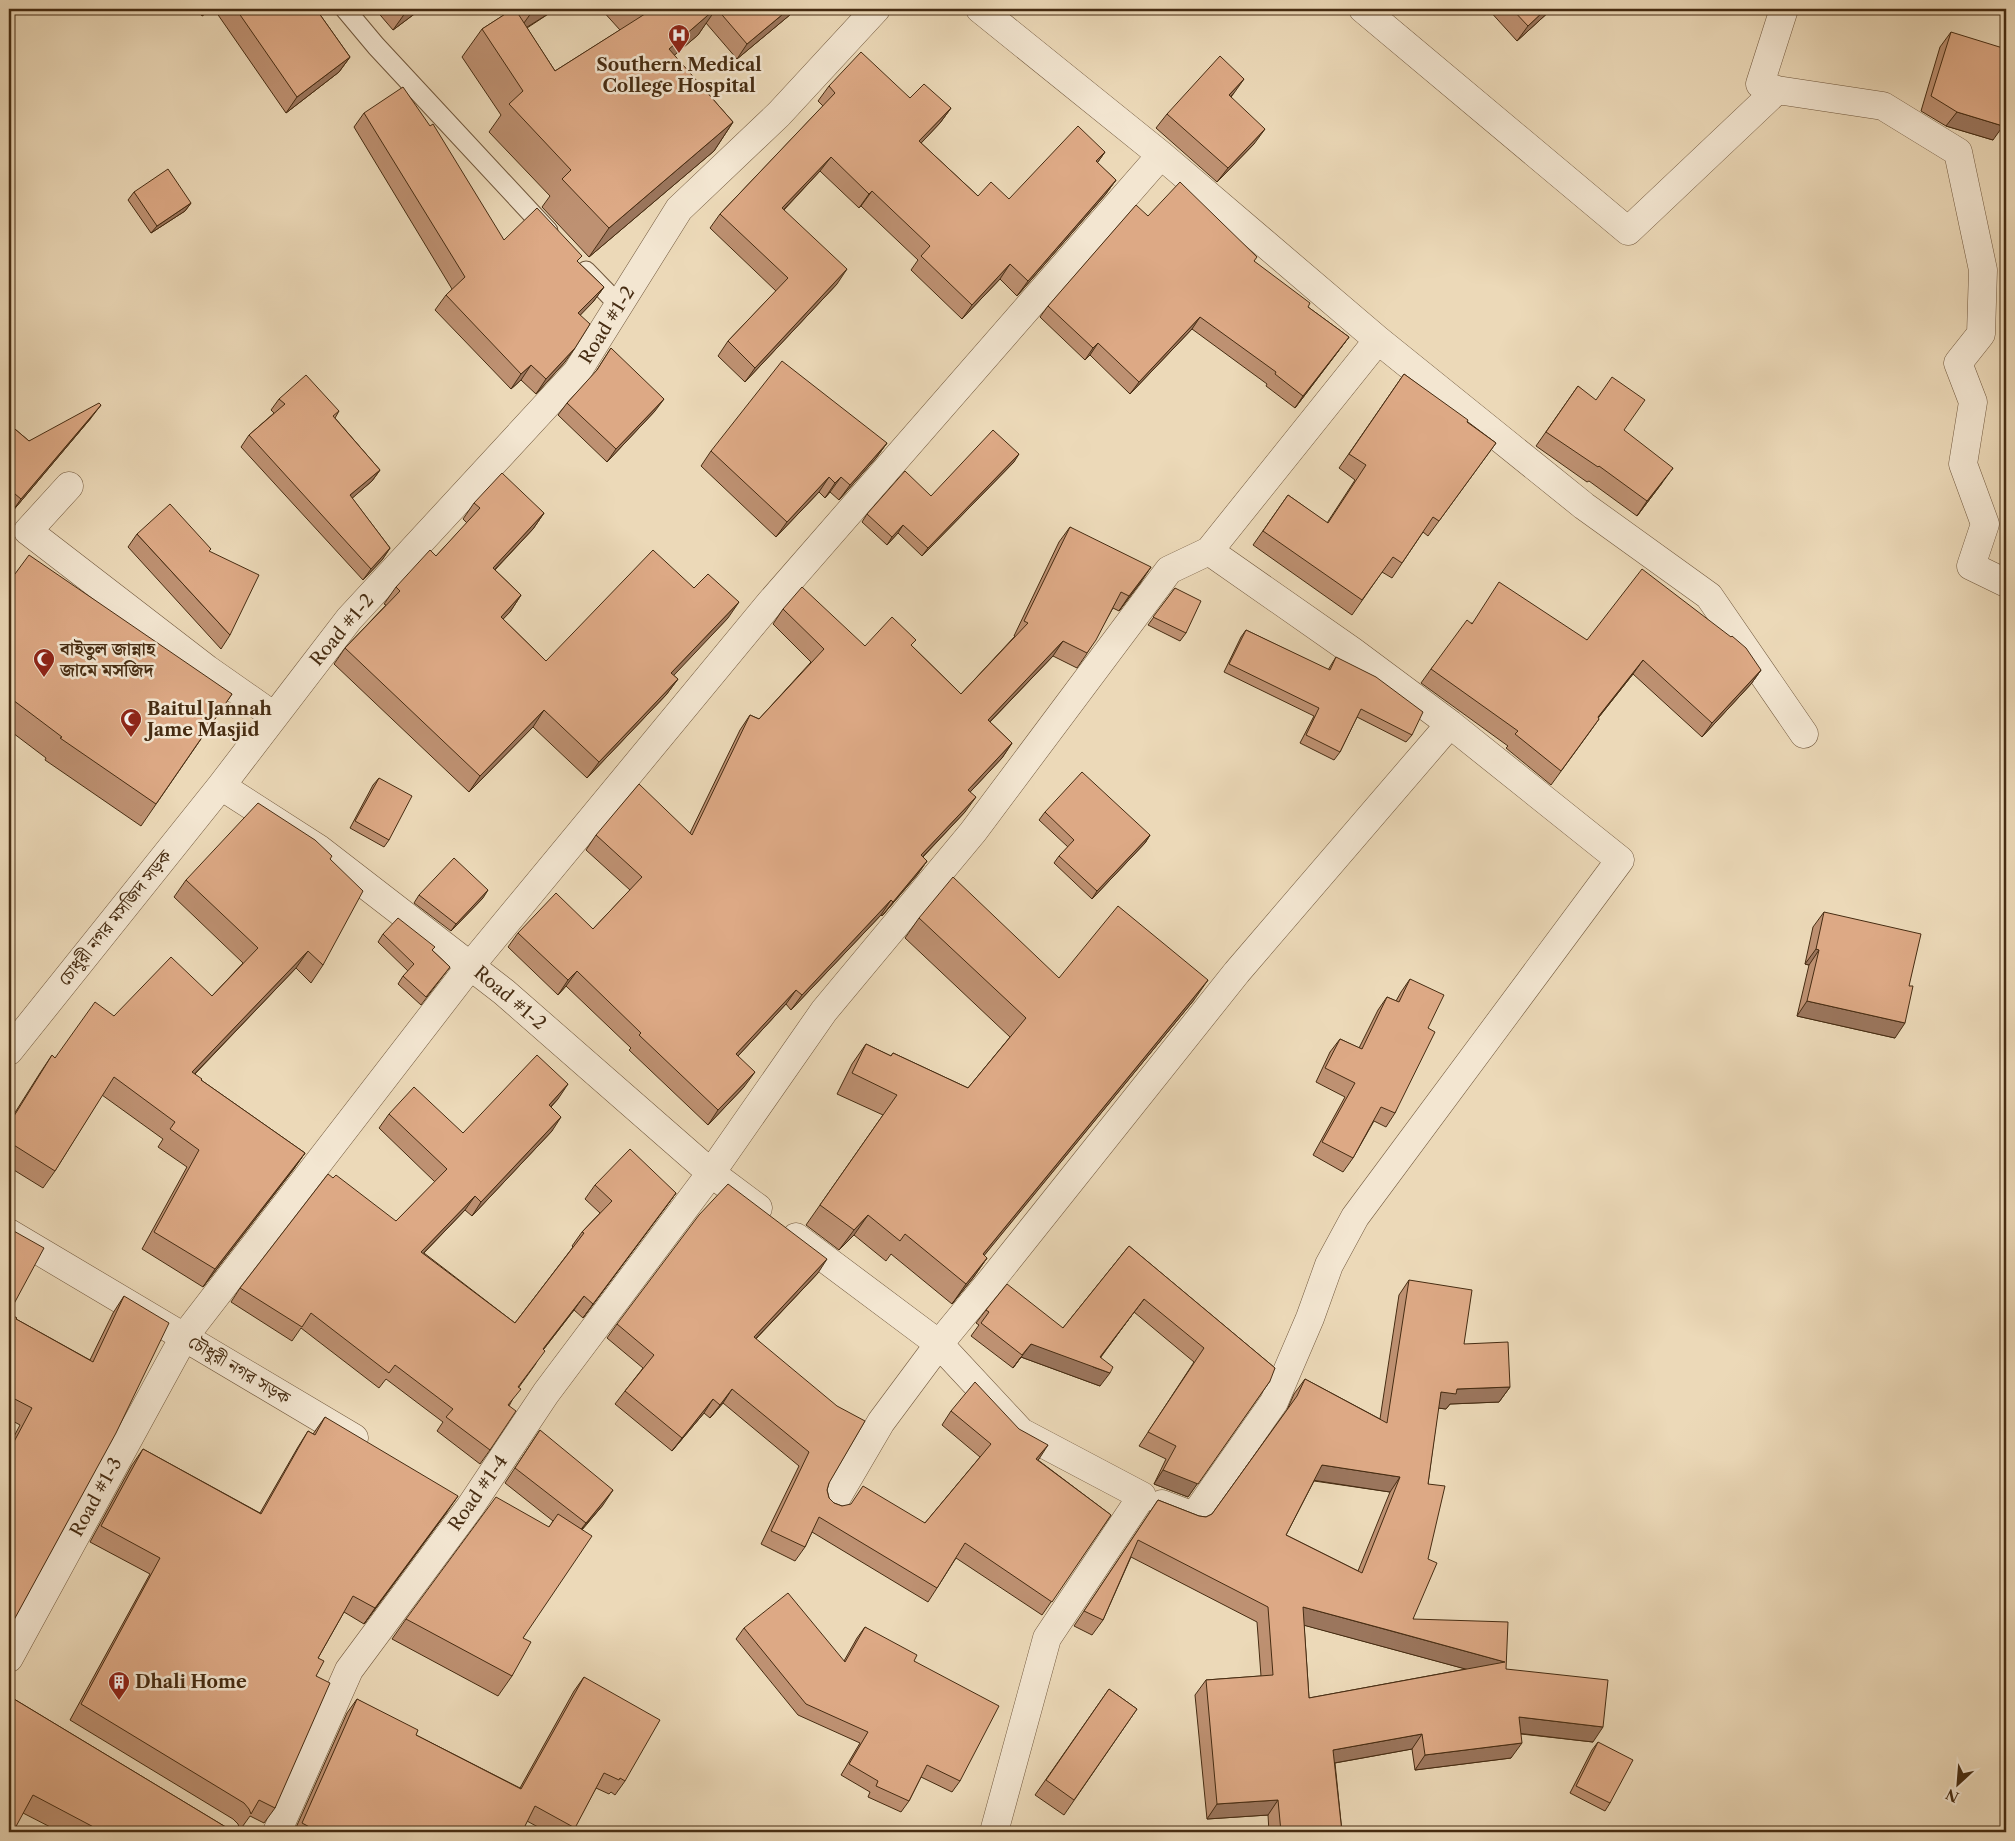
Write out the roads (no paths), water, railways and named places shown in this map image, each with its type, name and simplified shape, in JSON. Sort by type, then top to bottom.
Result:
[{"type":"street","name":"Road #1-2","points":[[876,9],[779,114],[679,209],[577,372],[349,619],[221,786],[320,849],[471,965],[712,1173],[939,1344],[1022,1432],[1142,1496],[1194,1516],[1274,1402],[1310,1318],[1330,1264],[1355,1217],[1620,860],[1450,724]]},
{"type":"street","points":[[980,9],[1161,155],[1378,340],[1584,506],[1709,596],[1804,734]]},
{"type":"street","points":[[1363,9],[1628,232],[1777,90]]},
{"type":"street","points":[[1784,9],[1760,84],[1777,90],[1883,106],[1958,152],[1983,270],[1981,334],[1958,363],[1973,402],[1963,464],[1985,524],[1971,566],[2006,583]]},
{"type":"street","name":"Road #1-3","points":[[9,1658],[184,1336],[471,965],[770,604],[1161,155]]},
{"type":"street","points":[[833,1504],[880,1422],[939,1344],[1237,972],[1450,724],[1352,651],[1209,551],[1378,340]]},
{"type":"street","points":[[69,486],[28,531],[207,669],[274,716]]},
{"type":"street","name":"Road #1-4","points":[[277,1832],[349,1670],[461,1502],[712,1173],[824,1011],[973,832],[1169,570],[1209,551]]},
{"type":"street","name":"চোধুরী নগর মসজিদ সড়ক","points":[[9,1051],[221,786]]},
{"type":"street","name":"চৌধুরী নগর সড়ক","points":[[9,1233],[377,1452]]},
{"type":"street","points":[[994,1832],[1047,1638],[1142,1496]]},
{"type":"lane","points":[[345,9],[376,46],[557,241]]},
{"type":"lane","points":[[571,255],[619,305]]},
{"type":"place","name":"Southern Medical College Hospital","points":[[679,54]]},
{"type":"place","name":"বাইতুল জান্নাহ জামে মসজিদ","points":[[44,678]]},
{"type":"place","name":"Baitul Jannah Jame Masjid","points":[[131,738]]},
{"type":"place","name":"Dhali Home","points":[[119,1701]]}]
